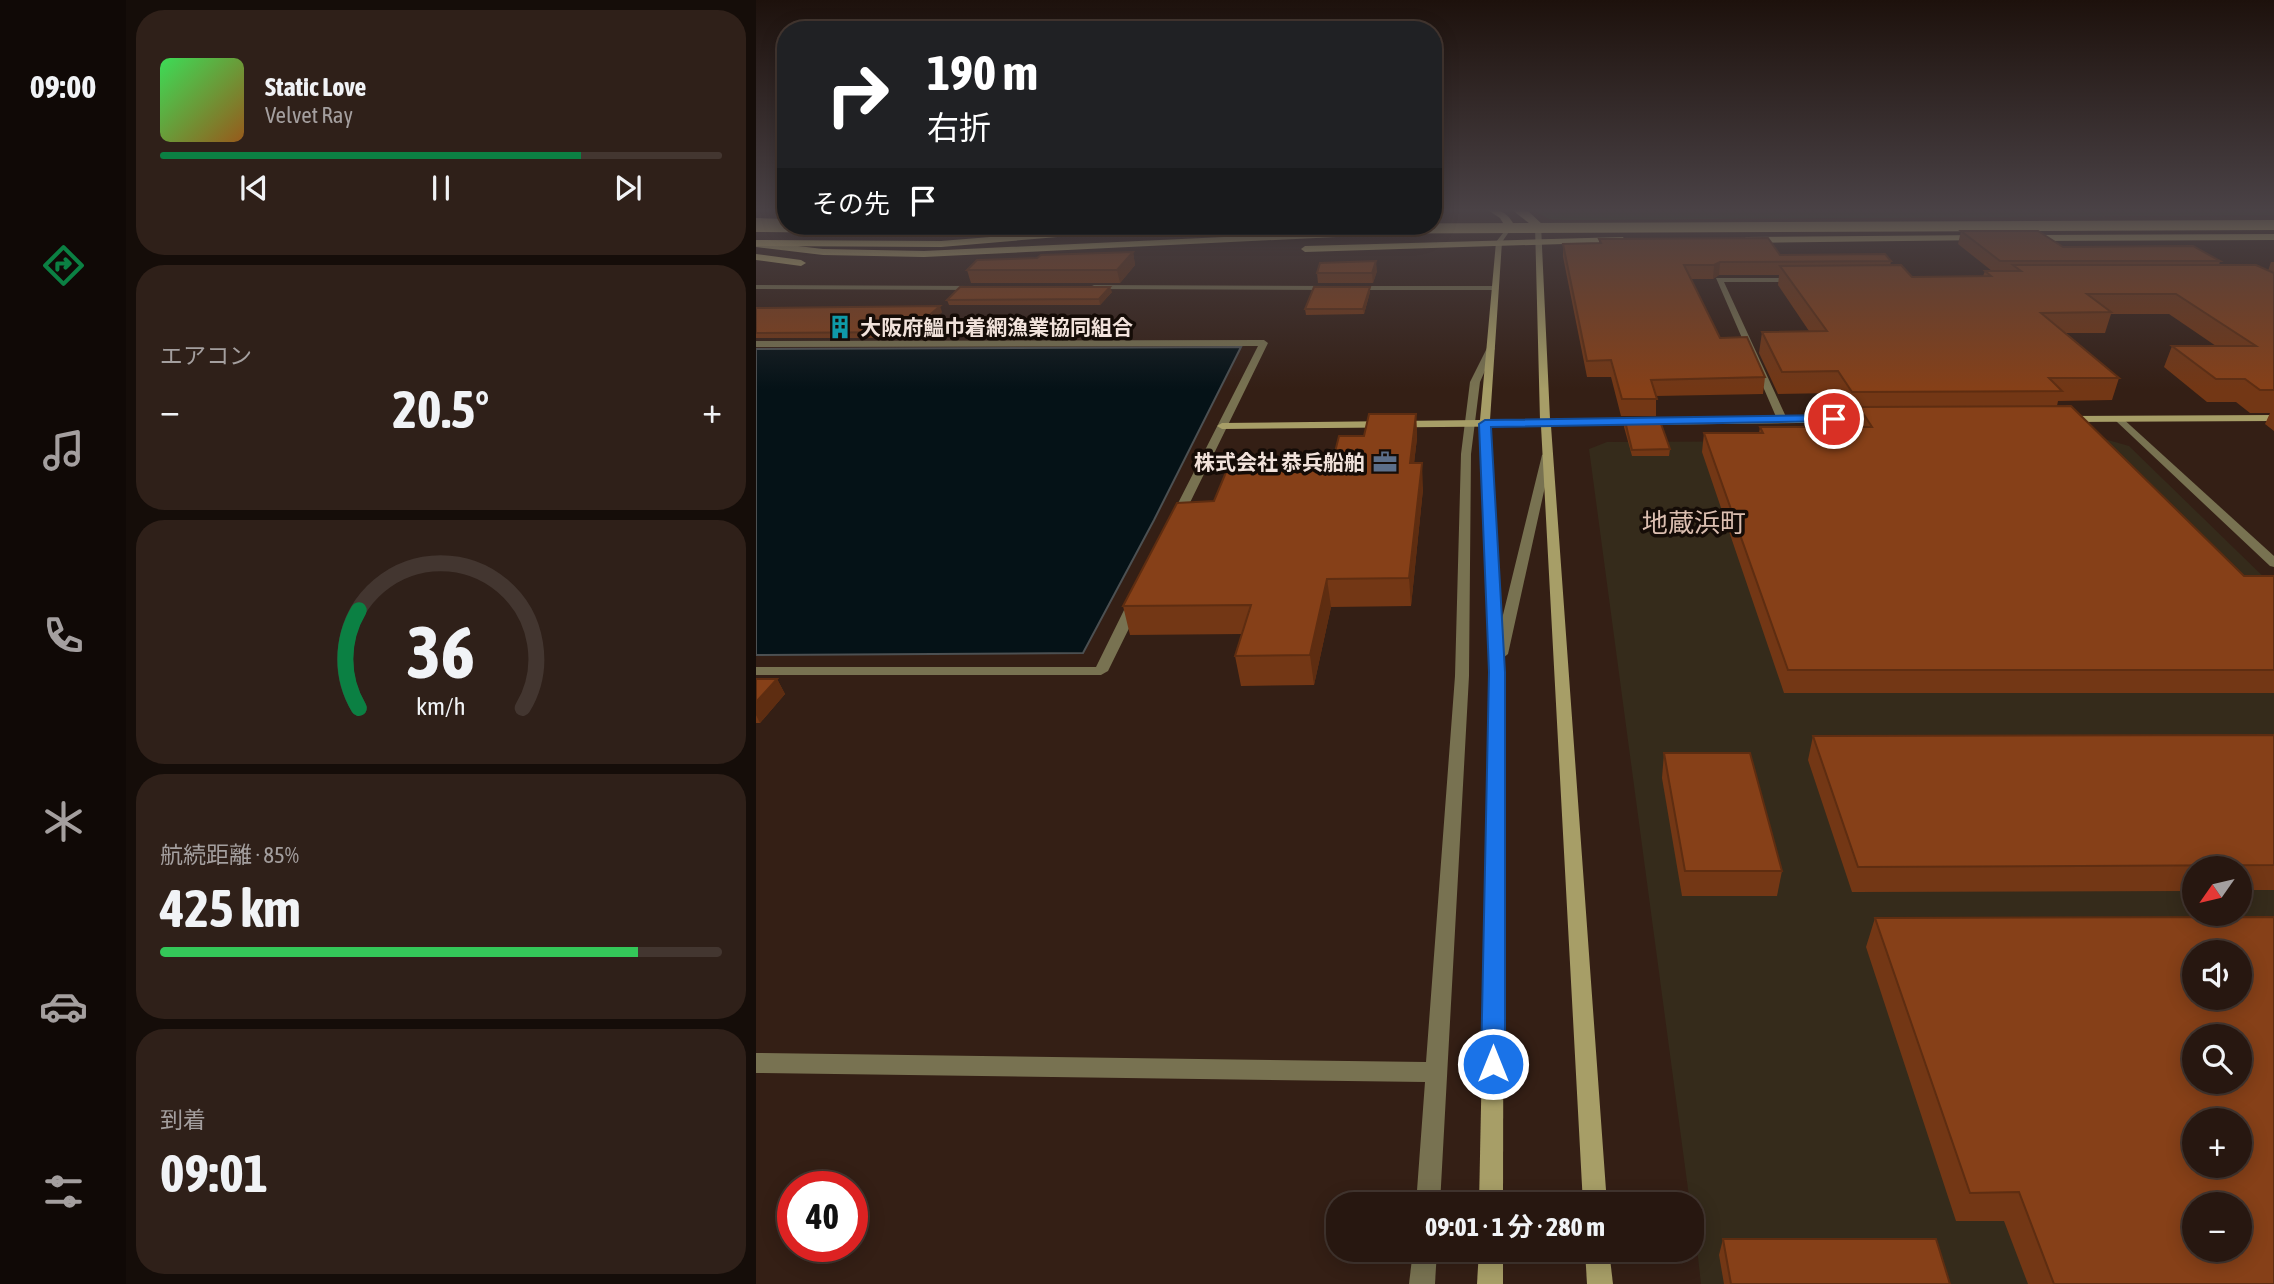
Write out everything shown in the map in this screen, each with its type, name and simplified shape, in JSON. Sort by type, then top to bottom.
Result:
[{"type":"street","points":[[1491,1192],[1497,672],[1475,382],[1491,348],[1497,269]]},
{"type":"street","points":[[1538,269],[1545,423],[1594,1192]]},
{"type":"street","points":[[1782,419],[1719,280],[1801,280]]},
{"type":"street","points":[[756,287],[986,288]]},
{"type":"street","points":[[1081,287],[1495,289]]},
{"type":"street","points":[[756,344],[1264,343],[1174,524]]},
{"type":"street","points":[[2053,419],[2274,418]]},
{"type":"street","points":[[1222,426],[1890,419]]},
{"type":"street","points":[[2120,419],[2274,563]]},
{"type":"street","points":[[1429,1192],[1462,676],[1466,454],[1477,424]]},
{"type":"street","points":[[1497,672],[1547,454]]},
{"type":"street","points":[[756,671],[1101,671],[1137,598]]},
{"type":"street","points":[[756,1063],[1438,1072]]},
{"type":"street","points":[[1422,1284],[1424,1262]]},
{"type":"street","points":[[1490,1284],[1491,1262]]},
{"type":"street","points":[[1598,1262],[1600,1284]]},
{"type":"shaded area","points":[[1241,347],[1083,653],[756,655],[756,349]]},
{"type":"shaded area","points":[[2108,440],[2129,446],[2274,587],[2274,1284],[1701,1284],[1699,1262],[1704,1262],[1704,1192],[1688,1192],[1589,449],[1607,442]]},
{"type":"building","points":[[968,269],[1118,269],[1117,270]]},
{"type":"building","points":[[1318,269],[1373,269],[1372,273],[1317,273]]},
{"type":"building","points":[[1568,269],[1686,269],[1720,338],[1747,337],[1765,377],[1651,380],[1657,399],[1622,399],[1611,360],[1587,361]]},
{"type":"building","points":[[1782,269],[1905,269],[1912,277],[1991,276],[1985,271],[2021,271],[2018,269],[2265,269],[2274,273],[2274,390],[2260,390],[2245,379],[2216,379],[2172,346],[2256,346],[2176,294],[2087,294],[2111,312],[2041,313],[2119,378],[2049,378],[2062,391],[1852,392],[1838,371],[1782,372],[1762,332],[1827,331]]},
{"type":"building","points":[[960,287],[1110,287],[1099,299],[947,300]]},
{"type":"building","points":[[1314,287],[1370,287],[1363,309],[1305,309]]},
{"type":"building","name":"大阪府鰮巾着網漁業協同組合","points":[[940,306],[910,332],[756,333],[756,308]]},
{"type":"building","points":[[2071,406],[2244,576],[2274,576],[2274,670],[1788,670],[1704,433],[1763,433],[1760,427],[1872,427],[1859,407]]},
{"type":"building","points":[[1369,414],[1416,414],[1410,463],[1422,463],[1409,578],[1327,579],[1310,655],[1235,656],[1251,605],[1123,606],[1177,503],[1214,501],[1229,465],[1332,464],[1339,436],[1364,436]]},
{"type":"building","points":[[1625,421],[1660,421],[1670,449],[1632,450]]},
{"type":"building","points":[[756,679],[777,679],[756,702]]},
{"type":"building","points":[[2274,735],[2274,865],[2252,865],[2252,856],[2182,856],[2182,865],[1858,867],[1813,736]]},
{"type":"building","points":[[1664,753],[1750,753],[1782,871],[1685,871]]},
{"type":"building","points":[[2182,917],[2182,926],[2252,926],[2252,917],[2274,917],[2274,1284],[2054,1284],[2019,1192],[1970,1193],[1875,918]]},
{"type":"building","points":[[1723,1239],[1936,1239],[1950,1284],[1731,1284]]},
{"type":"place","name":"大阪府鰮巾着網漁業協同組合","points":[[840,327]]},
{"type":"place","name":"株式会社 恭兵船舶","points":[[1385,462]]},
{"type":"district","name":"地蔵浜町","points":[[1694,523]]},
{"type":"route","points":[[1493,1064],[1497,672],[1485,424],[1834,419]]}]
